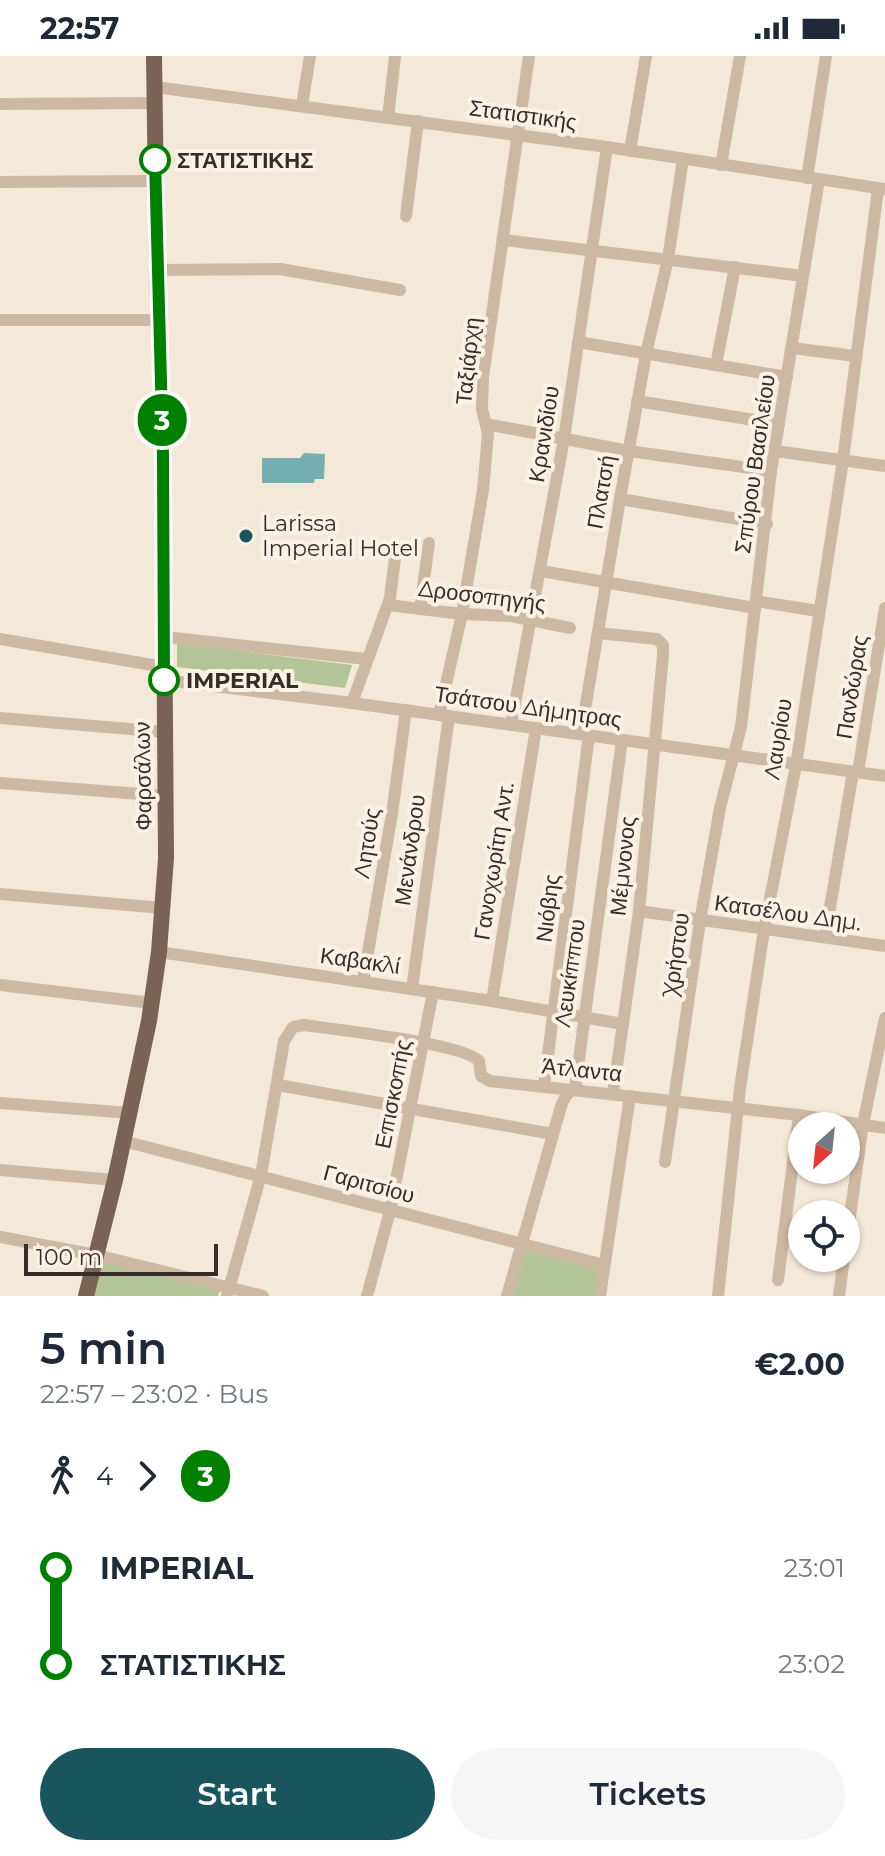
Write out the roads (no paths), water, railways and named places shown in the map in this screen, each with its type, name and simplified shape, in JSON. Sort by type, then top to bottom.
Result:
[{"type":"main road","name":"Φαρσάλων","points":[[86,1296],[115,1180],[152,1003],[163,908],[165,637],[154,56]]},
{"type":"street","points":[[302,105],[310,56]]},
{"type":"street","points":[[388,118],[395,56]]},
{"type":"street","name":"Ταξιάρχη","points":[[444,715],[483,490],[488,441],[482,409],[483,377],[529,56]]},
{"type":"street","points":[[630,151],[646,56]]},
{"type":"street","points":[[721,165],[740,56]]},
{"type":"street","name":"Σπύρου Βασιλείου","points":[[733,754],[743,713],[771,471],[803,276],[826,56]]},
{"type":"street","name":"Στατιστικής","points":[[0,104],[154,95],[302,105],[882,189]]},
{"type":"street","points":[[406,216],[418,121]]},
{"type":"street","name":"Κρανιδίου","points":[[511,725],[564,439],[607,147]]},
{"type":"street","name":"Πλατσή","points":[[585,735],[620,499],[646,354],[668,259],[683,159]]},
{"type":"street","points":[[0,182],[155,181]]},
{"type":"street","name":"Λαυρίου","points":[[718,1296],[738,1109],[764,930],[796,765],[882,189]]},
{"type":"street","points":[[504,240],[803,276]]},
{"type":"street","points":[[716,365],[735,267]]},
{"type":"street","points":[[157,270],[280,269],[400,290]]},
{"type":"street","points":[[0,320],[158,320]]},
{"type":"street","points":[[578,342],[787,377]]},
{"type":"street","points":[[792,348],[855,356]]},
{"type":"street","points":[[637,401],[779,424]]},
{"type":"street","points":[[486,424],[629,451],[771,471]]},
{"type":"street","points":[[775,451],[885,466]]},
{"type":"street","points":[[620,499],[767,524]]},
{"type":"street","points":[[420,609],[429,543]]},
{"type":"street","points":[[352,703],[388,605],[396,550]]},
{"type":"street","points":[[541,571],[756,605],[818,611]]},
{"type":"street","name":"Δροσοπηγής","points":[[388,605],[499,615],[570,628]]},
{"type":"street","name":"Πανδώρας","points":[[825,937],[885,608]]},
{"type":"street","name":"Μέμνονος","points":[[598,633],[661,641],[663,655],[639,911],[613,1094]]},
{"type":"street","points":[[165,637],[366,659]]},
{"type":"street","name":"Τσάτσου Δήμητρας","points":[[0,639],[164,674],[885,776]]},
{"type":"street","name":"Λητούς","points":[[363,981],[392,814],[406,710]]},
{"type":"street","name":"Μενάνδρου","points":[[412,989],[444,715]]},
{"type":"street","points":[[0,718],[165,732]]},
{"type":"street","name":"Γανοχωρίτη Αντ.","points":[[492,1001],[536,728]]},
{"type":"street","name":"Νιόβης","points":[[544,1086],[585,735]]},
{"type":"street","name":"Λευκίππου","points":[[507,1296],[565,1097],[575,1089],[622,740]]},
{"type":"street","name":"Χρήστου","points":[[665,1162],[700,921],[718,817],[733,754]]},
{"type":"street","points":[[0,783],[165,796]]},
{"type":"street","points":[[0,894],[163,908]]},
{"type":"street","name":"Κατσέλου Δημ.","points":[[639,911],[885,946]]},
{"type":"street","name":"Καβακλί","points":[[159,952],[492,1001],[623,1024]]},
{"type":"street","points":[[0,985],[152,1003]]},
{"type":"street","name":"Επισκοπής","points":[[367,1296],[390,1211],[433,992]]},
{"type":"street","points":[[852,1200],[863,1124],[885,1018]]},
{"type":"street","name":"Άτλαντα","points":[[278,1085],[284,1041],[293,1027],[304,1025],[474,1055],[479,1061],[481,1076],[490,1081],[788,1114]]},
{"type":"street","points":[[229,1292],[261,1175],[278,1085],[553,1134]]},
{"type":"street","points":[[600,1296],[630,1096]]},
{"type":"street","points":[[0,1103],[130,1113]]},
{"type":"street","name":"Άτλαντα","points":[[860,1124],[885,1128]]},
{"type":"street","name":"Γαριτσίου","points":[[123,1141],[604,1265]]},
{"type":"street","points":[[0,1170],[115,1180]]},
{"type":"street","points":[[778,1280],[790,1184]]},
{"type":"street","points":[[0,1237],[96,1255],[229,1292],[263,1296]]},
{"type":"street","points":[[839,1296],[842,1272]]},
{"type":"water","points":[[304,453],[325,454],[324,479],[315,479],[314,483],[262,483],[262,458],[300,458]]},
{"type":"place","name":"ΣΤΑΤΙΣΤΙΚΗΣ","points":[[155,160]]},
{"type":"place","name":"Larissa Imperial Hotel","points":[[246,536]]},
{"type":"place","name":"IMPERIAL","points":[[164,680]]}]
